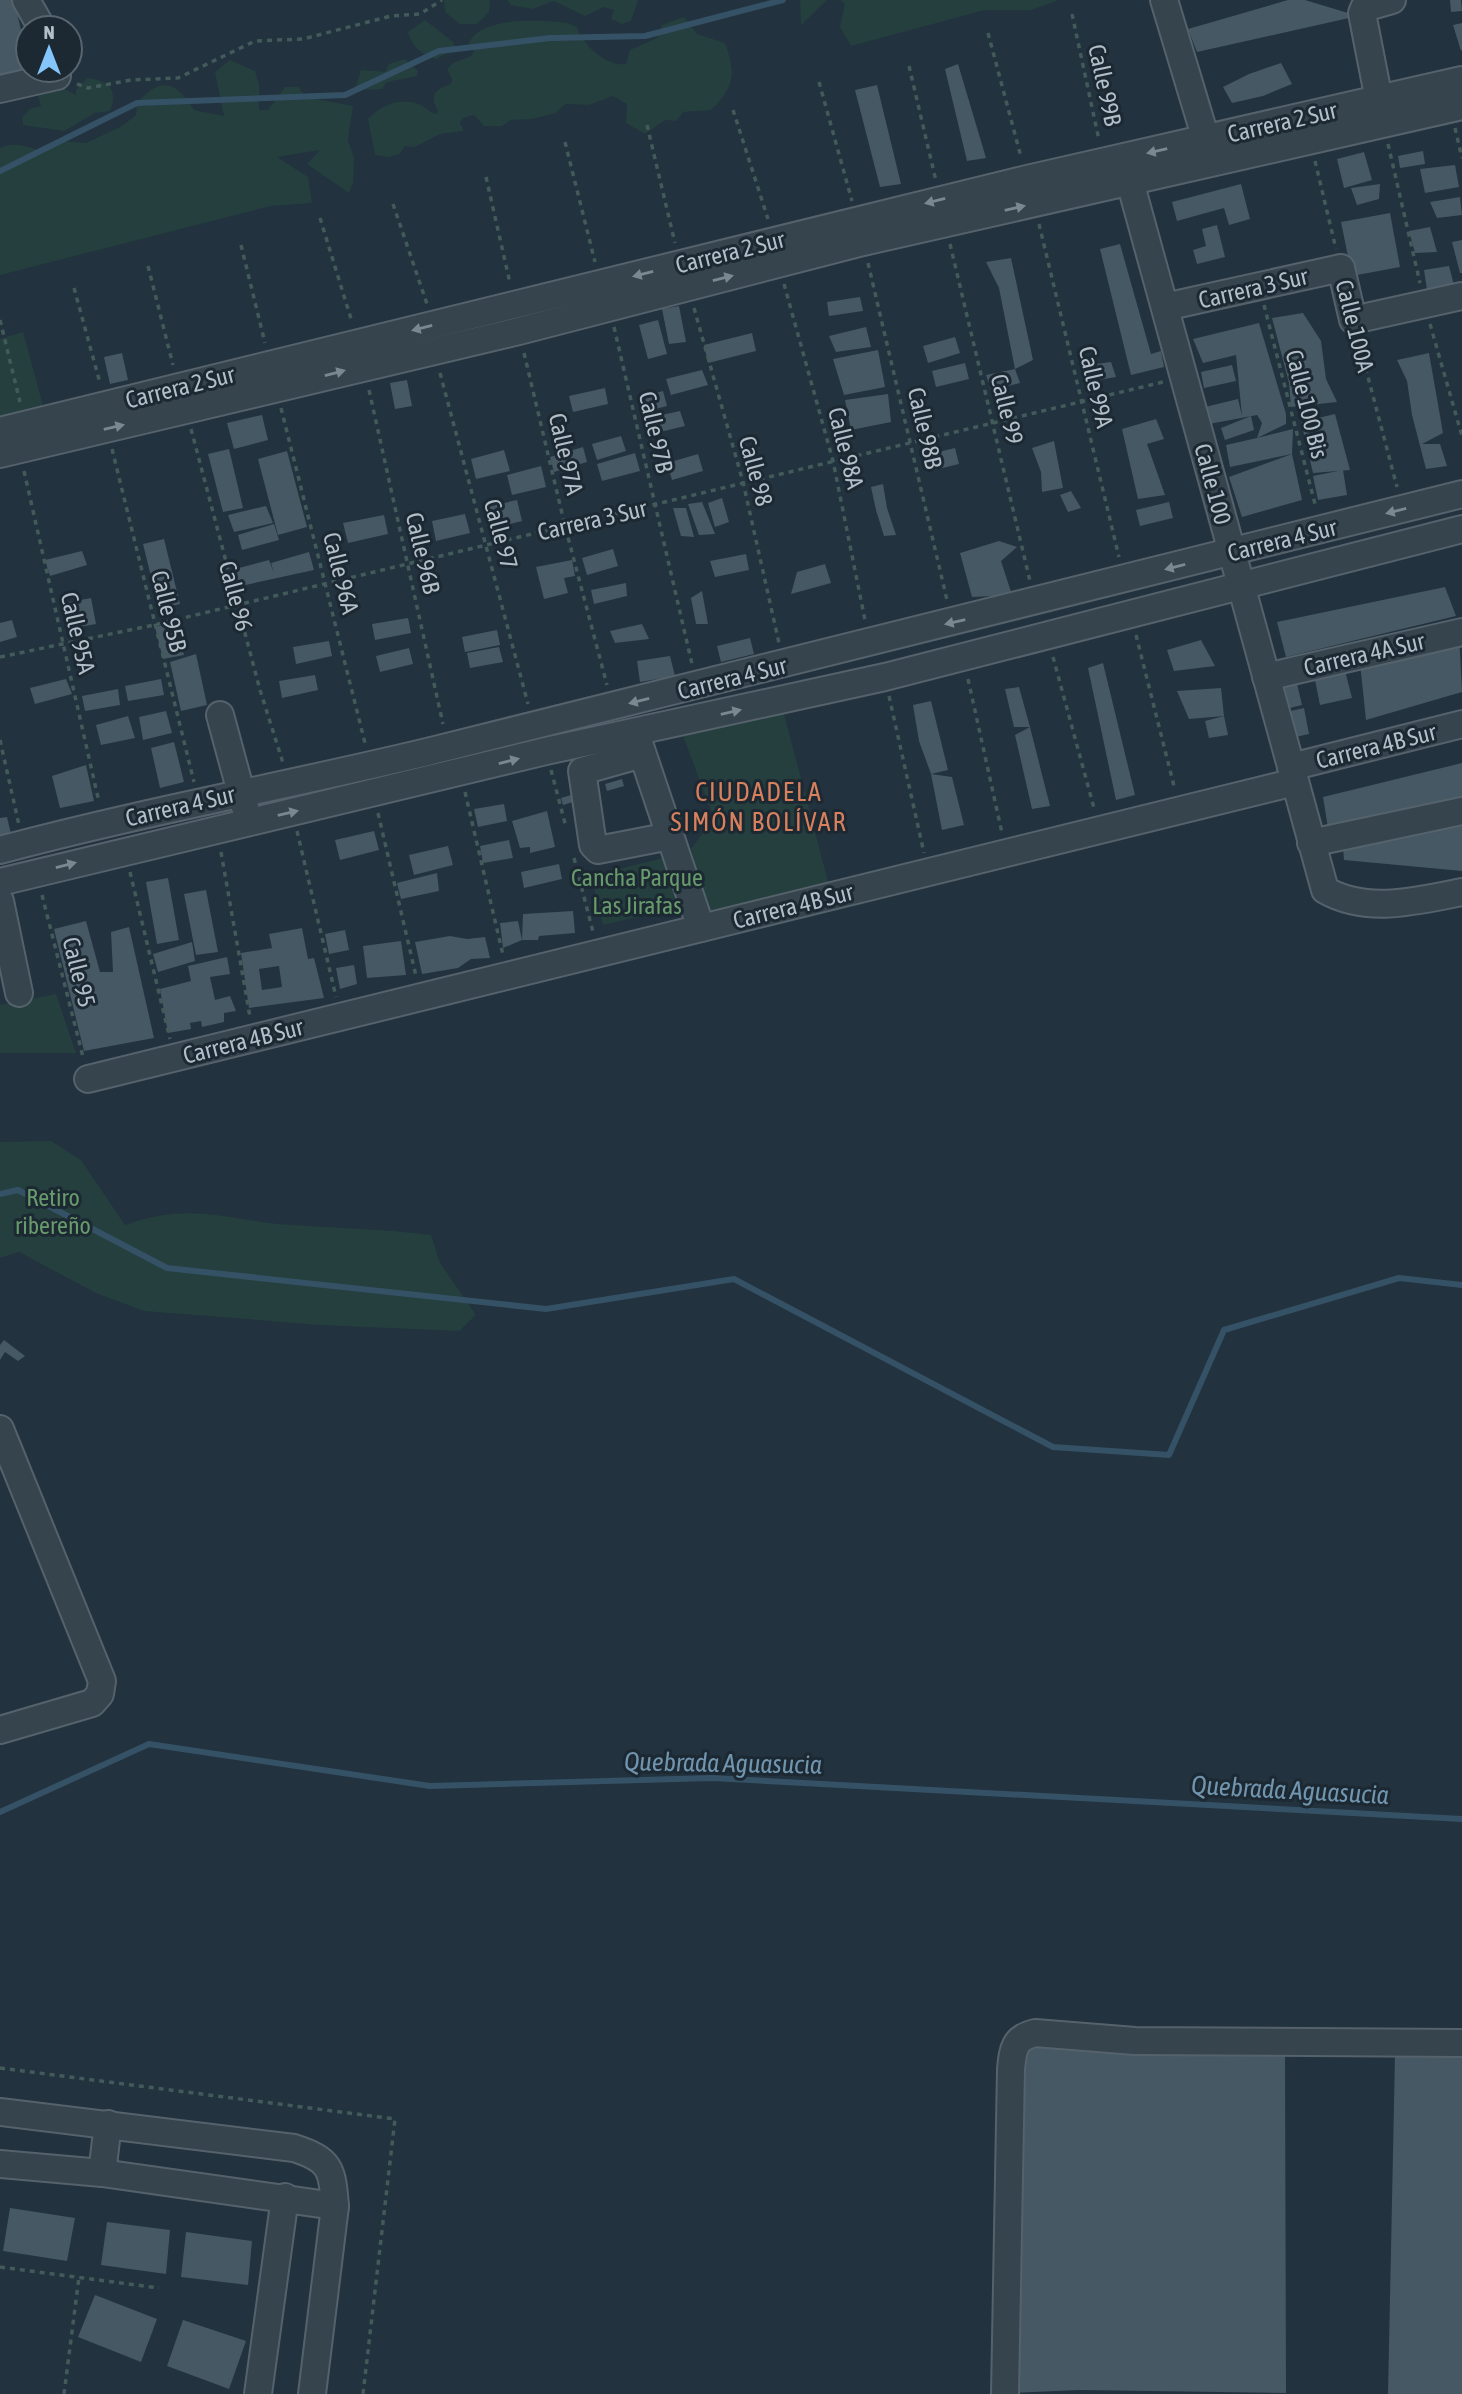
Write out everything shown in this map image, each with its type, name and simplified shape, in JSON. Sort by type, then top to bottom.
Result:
[{"type":"street","points":[[1164,0],[1210,152]]},
{"type":"street","points":[[1379,100],[1362,13],[1364,8],[1392,0]]},
{"type":"street","name":"Carrera 2 Sur","points":[[1210,152],[1379,100],[1462,80]]},
{"type":"street","points":[[0,89],[18,84]]},
{"type":"street","name":"Carrera 2 Sur","points":[[9,452],[75,425],[106,417],[1120,168],[1210,152],[1311,142],[1456,107]]},
{"type":"street","name":"Calle 100","points":[[1120,168],[1165,307],[1325,891],[1342,900],[1394,905],[1462,892]]},
{"type":"street","name":"Carrera 3 Sur","points":[[1165,307],[1341,268]]},
{"type":"street","name":"Calle 100A","points":[[1341,268],[1353,320]]},
{"type":"street","points":[[1353,320],[1462,296]]},
{"type":"street","name":"Carrera 2 Sur","points":[[0,431],[26,425],[75,425]]},
{"type":"street","name":"Carrera 4 Sur","points":[[12,847],[199,801],[371,765],[697,687],[1462,494]]},
{"type":"street","name":"Carrera 4 Sur","points":[[0,882],[125,850],[460,773],[639,743],[1462,529]]},
{"type":"street","name":"Carrera 4A Sur","points":[[1266,677],[1462,632]]},
{"type":"street","points":[[220,715],[249,822]]},
{"type":"street","name":"Carrera 4B Sur","points":[[88,1079],[1180,810],[1462,724]]},
{"type":"street","points":[[670,836],[598,850],[593,845],[582,771],[639,743],[670,836],[701,929]]},
{"type":"street","points":[[1311,843],[1462,811]]},
{"type":"street","points":[[0,901],[19,993]]},
{"type":"street","points":[[0,1429],[102,1681],[100,1694],[92,1703],[0,1730]]},
{"type":"street","points":[[1005,2394],[1011,2069],[1014,2044],[1023,2035],[1035,2032],[1135,2041],[1462,2043]]},
{"type":"street","points":[[0,2112],[294,2148],[319,2156],[332,2174],[335,2206],[312,2394]]},
{"type":"street","points":[[102,2173],[108,2124]]},
{"type":"street","points":[[0,2164],[102,2173],[335,2206]]},
{"type":"street","points":[[258,2394],[285,2197]]},
{"type":"path","points":[[79,84],[88,88],[131,80],[178,78],[255,41],[303,39],[391,16],[420,14],[442,0]]},
{"type":"path","name":"Calle 99B","points":[[1072,14],[1120,168]]},
{"type":"path","name":"Calle 99A","points":[[988,33],[1031,191],[1125,579]]},
{"type":"path","name":"Calle 99","points":[[909,66],[992,423],[1023,542],[1034,603]]},
{"type":"path","name":"Calle 98B","points":[[819,82],[860,231],[953,622]]},
{"type":"path","points":[[1456,107],[1462,158]]},
{"type":"path","name":"Calle 98A","points":[[733,110],[777,253],[833,461],[869,643]]},
{"type":"path","name":"Calle 98","points":[[647,125],[685,276],[743,482],[784,665]]},
{"type":"path","name":"Calle 97B","points":[[565,142],[605,296],[697,687]]},
{"type":"path","name":"Calle 100A","points":[[1311,142],[1341,268]]},
{"type":"path","name":"Calle 97A","points":[[486,177],[565,526],[613,707]]},
{"type":"path","name":"Calle 97","points":[[393,204],[435,338],[533,726]]},
{"type":"path","name":"Calle 96B","points":[[320,218],[361,355],[448,747]]},
{"type":"path","name":"Calle 96A","points":[[241,245],[371,765]]},
{"type":"path","name":"Calle 96","points":[[148,266],[260,690],[289,781]]},
{"type":"path","name":"Calle 100 Bis","points":[[1259,286],[1322,530]]},
{"type":"path","name":"Calle 95B","points":[[74,288],[199,801]]},
{"type":"path","points":[[0,320],[26,425]]},
{"type":"path","name":"Calle 100A","points":[[1353,320],[1403,509]]},
{"type":"path","name":"Carrera 3 Sur","points":[[0,657],[154,625],[1184,377]]},
{"type":"path","name":"Calle 95A","points":[[9,452],[63,643],[105,824]]},
{"type":"path","points":[[1131,616],[1180,810]]},
{"type":"path","points":[[1047,635],[1100,830]]},
{"type":"path","points":[[963,657],[1006,853]]},
{"type":"path","points":[[885,677],[929,872]]},
{"type":"path","points":[[0,740],[12,847]]},
{"type":"path","points":[[460,773],[507,976]]},
{"type":"path","points":[[373,794],[421,997]]},
{"type":"path","points":[[293,812],[341,1017]]},
{"type":"path","points":[[217,829],[254,1039]]},
{"type":"path","points":[[125,850],[174,1058]]},
{"type":"path","name":"Calle 95","points":[[36,873],[88,1079]]},
{"type":"path","points":[[0,2267],[159,2288]]},
{"type":"path","points":[[64,2394],[79,2277]]},
{"type":"green space","points":[[444,0],[490,0],[489,12],[477,24],[460,24],[445,12]]},
{"type":"green space","points":[[507,0],[638,0],[631,21],[622,24],[611,19],[614,10],[604,7],[585,16],[554,1],[533,9],[511,5]]},
{"type":"green space","points":[[800,0],[827,0],[801,25]]},
{"type":"green space","points":[[840,0],[1059,0],[1031,10],[985,10],[851,46],[840,27],[845,4]]},
{"type":"green space","points":[[684,17],[697,34],[725,43],[729,54],[732,71],[729,87],[711,110],[683,112],[676,121],[665,120],[645,134],[626,123],[627,104],[613,96],[589,105],[565,104],[556,113],[532,119],[511,120],[502,126],[484,126],[474,115],[463,118],[460,123],[464,131],[440,134],[415,147],[405,146],[400,154],[388,157],[375,155],[368,119],[385,106],[406,101],[421,105],[436,114],[438,111],[434,101],[435,94],[451,84],[452,79],[447,69],[453,63],[471,56],[474,51],[468,45],[474,35],[485,28],[528,21],[568,23],[577,27],[589,47],[603,58],[626,64],[630,50],[657,38],[662,25]]},
{"type":"green space","points":[[425,20],[453,42],[455,49],[436,59],[418,50],[408,32]]},
{"type":"green space","points":[[405,59],[418,71],[417,76],[387,82],[382,89],[364,90],[356,87],[361,70],[385,72],[389,64]]},
{"type":"green space","points":[[230,60],[255,71],[259,84],[259,110],[268,110],[285,87],[298,87],[306,97],[353,106],[348,140],[354,158],[353,183],[349,193],[307,164],[320,150],[277,157],[308,177],[312,203],[271,206],[0,275],[0,148],[15,145],[41,151],[62,141],[86,143],[122,126],[136,115],[137,103],[146,94],[161,86],[174,88],[181,93],[194,110],[224,116],[215,72]]},
{"type":"green space","points":[[87,78],[101,81],[110,87],[113,97],[110,111],[95,113],[64,131],[23,125],[22,117],[30,109],[41,106],[37,93],[59,86],[76,95],[76,90]]},
{"type":"green space","points":[[23,332],[47,420],[0,429],[0,339]]},
{"type":"green space","points":[[783,710],[830,889],[711,921],[691,849],[714,818],[683,736]]},
{"type":"green space","name":"Cancha Parque Las Jirafas","points":[[671,856],[684,906],[603,925],[591,876]]},
{"type":"green space","points":[[56,994],[76,1053],[0,1053],[0,1005]]},
{"type":"green space","name":"Retiro ribereño","points":[[51,1141],[81,1160],[125,1225],[170,1214],[190,1213],[267,1223],[431,1235],[440,1263],[476,1315],[459,1331],[321,1325],[144,1311],[96,1293],[19,1252],[0,1258],[0,1142]]},
{"type":"building","points":[[0,0],[14,0],[17,14],[14,14],[14,78],[0,86]]},
{"type":"building","points":[[1288,0],[1305,0],[1358,16],[1197,52],[1188,29]]},
{"type":"building","points":[[1450,0],[1461,0],[1462,11],[1451,12]]},
{"type":"building","points":[[1462,23],[1462,50],[1461,51],[1453,25]]},
{"type":"building","points":[[1281,63],[1292,84],[1263,96],[1232,103],[1223,87]]},
{"type":"building","points":[[958,64],[986,158],[967,161],[945,69]]},
{"type":"building","points":[[877,85],[901,184],[880,187],[855,90]]},
{"type":"building","points":[[1423,151],[1425,164],[1400,168],[1398,156]]},
{"type":"building","points":[[1364,152],[1372,180],[1344,188],[1337,159]]},
{"type":"building","points":[[1455,165],[1459,187],[1425,193],[1420,169]]},
{"type":"building","points":[[1241,184],[1250,219],[1229,225],[1224,208],[1177,221],[1172,202]]},
{"type":"building","points":[[1380,184],[1379,199],[1357,205],[1351,188]]},
{"type":"building","points":[[1460,197],[1462,215],[1437,218],[1430,202]]},
{"type":"building","points":[[1390,213],[1400,267],[1352,276],[1341,222]]},
{"type":"building","points":[[1217,225],[1225,257],[1197,264],[1193,250],[1206,246],[1202,229]]},
{"type":"building","points":[[1430,227],[1437,252],[1415,253],[1409,231]]},
{"type":"building","points":[[1462,240],[1462,273],[1460,273],[1452,242]]},
{"type":"building","points":[[1120,244],[1151,354],[1161,351],[1164,367],[1131,375],[1100,249]]},
{"type":"building","points":[[1011,258],[1033,360],[1015,369],[999,288],[986,262]]},
{"type":"building","points":[[1449,266],[1454,285],[1427,290],[1424,270]]},
{"type":"building","points":[[860,297],[863,311],[829,316],[827,302]]},
{"type":"building","points":[[679,306],[686,342],[669,344],[662,309]]},
{"type":"building","points":[[1303,313],[1321,341],[1326,379],[1337,402],[1291,407],[1289,383],[1272,318]]},
{"type":"building","points":[[658,320],[667,354],[648,359],[639,325]]},
{"type":"building","points":[[1259,323],[1286,414],[1286,424],[1257,438],[1262,423],[1257,415],[1209,424],[1205,407],[1238,399],[1242,416],[1236,355],[1203,363],[1193,339]]},
{"type":"building","points":[[866,327],[871,347],[836,352],[829,336]]},
{"type":"building","points":[[752,333],[756,351],[708,363],[704,345]]},
{"type":"building","points":[[955,337],[960,353],[928,363],[923,346]]},
{"type":"building","points":[[878,350],[885,387],[844,395],[833,359]]},
{"type":"building","points":[[122,353],[128,380],[110,384],[104,357]]},
{"type":"building","points":[[1429,353],[1443,433],[1422,444],[1440,444],[1447,466],[1426,469],[1412,415],[1407,381],[1397,360]]},
{"type":"building","points":[[1111,362],[1116,377],[1087,382],[1089,365]]},
{"type":"building","points":[[965,363],[969,379],[936,387],[932,371]]},
{"type":"building","points":[[1232,365],[1236,381],[1204,388],[1201,372]]},
{"type":"building","points":[[1015,369],[1020,383],[991,390],[986,375]]},
{"type":"building","points":[[702,370],[708,385],[671,395],[666,379]]},
{"type":"building","points":[[407,380],[412,406],[395,409],[390,383]]},
{"type":"building","points":[[605,388],[608,404],[573,412],[569,396]]},
{"type":"building","points":[[663,391],[667,406],[648,411],[645,396]]},
{"type":"building","points":[[888,394],[891,422],[851,430],[845,400]]},
{"type":"building","points":[[680,411],[685,426],[656,433],[652,417]]},
{"type":"building","points":[[1335,414],[1350,470],[1313,473],[1301,422]]},
{"type":"building","points":[[262,415],[268,440],[234,449],[227,423]]},
{"type":"building","points":[[1251,416],[1254,430],[1225,440],[1221,428]]},
{"type":"building","points":[[1156,419],[1164,439],[1147,444],[1165,495],[1138,499],[1122,429]]},
{"type":"building","points":[[1293,429],[1292,454],[1230,467],[1226,445]]},
{"type":"building","points":[[621,436],[626,451],[597,460],[592,444]]},
{"type":"building","points":[[1054,441],[1063,488],[1042,492],[1041,472],[1032,448]]},
{"type":"building","points":[[583,447],[587,462],[554,472],[550,457]]},
{"type":"building","points":[[955,448],[959,464],[926,472],[922,456]]},
{"type":"building","points":[[229,449],[243,508],[223,512],[208,454]]},
{"type":"building","points":[[504,450],[510,471],[476,479],[471,459]]},
{"type":"building","points":[[287,451],[307,527],[278,535],[258,459]]},
{"type":"building","points":[[635,453],[640,471],[602,481],[597,464]]},
{"type":"building","points":[[698,454],[703,471],[672,480],[667,463]]},
{"type":"building","points":[[1292,454],[1302,500],[1242,517],[1229,477]]},
{"type":"building","points":[[541,466],[546,487],[512,495],[507,475]]},
{"type":"building","points":[[1343,470],[1347,495],[1318,500],[1313,476]]},
{"type":"building","points":[[883,484],[896,535],[884,536],[876,510],[871,487]]},
{"type":"building","points":[[1071,491],[1081,508],[1068,512],[1060,495]]},
{"type":"building","points":[[722,498],[729,522],[715,527],[708,503]]},
{"type":"building","points":[[517,500],[522,521],[489,529],[483,508]]},
{"type":"building","points":[[702,502],[715,534],[699,535],[688,504]]},
{"type":"building","points":[[1169,502],[1173,518],[1140,526],[1136,510]]},
{"type":"building","points":[[266,506],[273,523],[234,532],[228,515]]},
{"type":"building","points":[[673,508],[686,508],[694,537],[681,536]]},
{"type":"building","points":[[465,514],[470,533],[436,541],[432,521]]},
{"type":"building","points":[[384,515],[388,534],[348,543],[343,523]]},
{"type":"building","points":[[274,524],[279,540],[242,550],[238,535]]},
{"type":"building","points":[[164,539],[180,604],[159,609],[143,544]]},
{"type":"building","points":[[999,541],[1017,547],[1001,561],[1012,595],[972,597],[960,553]]},
{"type":"building","points":[[613,549],[618,566],[587,575],[582,558]]},
{"type":"building","points":[[82,551],[87,565],[50,576],[45,560]]},
{"type":"building","points":[[309,552],[314,570],[236,587],[231,570],[269,560],[274,573],[271,563]]},
{"type":"building","points":[[746,554],[749,570],[715,577],[710,561]]},
{"type":"building","points":[[572,560],[575,576],[564,578],[568,593],[544,599],[536,567]]},
{"type":"building","points":[[825,564],[831,583],[791,594],[797,572]]},
{"type":"building","points":[[626,583],[627,596],[594,604],[591,590]]},
{"type":"building","points":[[1445,587],[1456,616],[1286,657],[1277,622]]},
{"type":"building","points":[[702,591],[708,624],[696,624],[691,598]]},
{"type":"building","points":[[91,598],[96,624],[74,628],[69,602]]},
{"type":"building","points":[[408,618],[411,633],[375,640],[372,624]]},
{"type":"building","points":[[12,620],[17,637],[0,642],[0,623]]},
{"type":"building","points":[[176,622],[184,655],[163,659],[155,627]]},
{"type":"building","points":[[642,624],[649,639],[615,643],[610,631]]},
{"type":"building","points":[[497,630],[500,645],[465,652],[462,637]]},
{"type":"building","points":[[1459,634],[1462,692],[1366,720],[1360,663]]},
{"type":"building","points":[[750,638],[754,654],[721,662],[717,646]]},
{"type":"building","points":[[1201,640],[1215,666],[1174,671],[1167,650]]},
{"type":"building","points":[[329,641],[332,656],[296,664],[293,647]]},
{"type":"building","points":[[499,647],[503,662],[470,668],[467,653]]},
{"type":"building","points":[[409,648],[413,664],[380,672],[376,656]]},
{"type":"building","points":[[196,654],[207,705],[181,711],[170,662]]},
{"type":"building","points":[[670,656],[675,676],[640,682],[637,661]]},
{"type":"building","points":[[1103,663],[1135,795],[1116,800],[1088,668]]},
{"type":"building","points":[[1343,663],[1352,698],[1320,705],[1313,670]]},
{"type":"building","points":[[315,675],[318,690],[282,698],[279,681]]},
{"type":"building","points":[[1295,675],[1302,705],[1282,710],[1275,680]]},
{"type":"building","points":[[66,679],[72,694],[35,704],[30,688]]},
{"type":"building","points":[[161,679],[164,695],[128,701],[125,686]]},
{"type":"building","points":[[1019,687],[1030,727],[1014,727],[1005,689]]},
{"type":"building","points":[[1221,688],[1224,716],[1189,719],[1177,691]]},
{"type":"building","points":[[118,689],[120,705],[85,711],[82,696]]},
{"type":"building","points":[[931,701],[948,770],[931,774],[919,741],[913,705]]},
{"type":"building","points":[[1304,708],[1309,734],[1291,738],[1286,712]]},
{"type":"building","points":[[166,711],[172,733],[143,740],[139,717]]},
{"type":"building","points":[[128,716],[135,738],[101,745],[96,725]]},
{"type":"building","points":[[1224,716],[1228,735],[1209,738],[1205,721]]},
{"type":"building","points":[[1030,727],[1050,806],[1032,809],[1015,735]]},
{"type":"building","points":[[174,742],[184,782],[160,788],[151,748]]},
{"type":"building","points":[[1462,763],[1462,806],[1329,834],[1323,797]]},
{"type":"building","points":[[86,765],[94,801],[60,808],[52,776]]},
{"type":"building","points":[[931,774],[952,777],[964,825],[942,830]]},
{"type":"building","points":[[622,779],[624,786],[607,791],[605,784]]},
{"type":"building","points":[[578,793],[580,800],[563,805],[561,798]]},
{"type":"building","points":[[504,804],[507,821],[478,827],[474,809]]},
{"type":"building","points":[[547,811],[555,847],[530,853],[530,847],[520,848],[512,821]]},
{"type":"building","points":[[7,817],[11,834],[0,837],[0,818]]},
{"type":"building","points":[[1462,824],[1462,871],[1344,860],[1343,847]]},
{"type":"building","points":[[374,831],[379,850],[340,860],[335,840]]},
{"type":"building","points":[[509,840],[513,858],[483,863],[480,846]]},
{"type":"building","points":[[448,846],[453,865],[414,875],[409,855]]},
{"type":"building","points":[[559,864],[562,879],[524,888],[521,872]]},
{"type":"building","points":[[437,873],[439,891],[401,899],[397,883]]},
{"type":"building","points":[[168,878],[179,940],[157,944],[146,882]]},
{"type":"building","points":[[206,890],[218,952],[196,955],[184,894]]},
{"type":"building","points":[[573,911],[575,933],[522,940],[523,914]]},
{"type":"building","points":[[86,921],[100,972],[113,972],[111,932],[129,927],[154,1038],[84,1051],[54,929]]},
{"type":"building","points":[[518,921],[522,940],[503,948],[500,923]]},
{"type":"building","points":[[302,928],[308,959],[314,958],[324,998],[249,1008],[241,953],[272,948],[269,934]],"holes":[[[279,966],[282,987],[262,990],[259,969]]]},
{"type":"building","points":[[345,930],[349,950],[329,954],[325,934]]},
{"type":"building","points":[[450,936],[467,939],[485,937],[490,958],[471,959],[458,968],[422,974],[415,942]]},
{"type":"building","points":[[401,941],[406,975],[367,978],[363,946]]},
{"type":"building","points":[[192,942],[195,961],[158,972],[153,954]]},
{"type":"building","points":[[227,957],[230,974],[210,977],[215,1000],[230,996],[236,1011],[224,1013],[224,1022],[202,1027],[201,1021],[190,1023],[191,1029],[168,1033],[160,989],[191,981],[188,966]]},
{"type":"building","points":[[354,965],[357,984],[340,989],[336,968]]},
{"type":"building","points":[[4,1340],[25,1356],[18,1361],[5,1352],[0,1360],[0,1345]]},
{"type":"building","points":[[1027,2041],[1285,2049],[1286,2393],[1079,2390],[1011,2393]]},
{"type":"building","points":[[1395,2055],[1462,2057],[1462,2394],[1388,2394]]},
{"type":"building","points":[[10,2208],[75,2218],[67,2261],[3,2251]]},
{"type":"building","points":[[107,2222],[170,2230],[166,2274],[101,2265]]},
{"type":"building","points":[[186,2232],[252,2241],[248,2285],[181,2277]]},
{"type":"building","points":[[95,2295],[157,2319],[141,2362],[78,2337]]},
{"type":"building","points":[[183,2320],[246,2341],[229,2389],[167,2366]]},
{"type":"waterway","points":[[0,171],[137,103],[345,95],[439,51],[550,38],[645,36],[783,0]]},
{"type":"waterway","points":[[0,1194],[18,1190],[167,1268],[546,1309],[734,1279],[1053,1447],[1169,1455],[1224,1330],[1399,1278],[1462,1285]]},
{"type":"waterway","name":"Quebrada Aguasucia","points":[[0,1812],[149,1744],[430,1786],[712,1778],[1462,1819]]},
{"type":"district","name":"CIUDADELA SIMÓN BOLÍVAR","points":[[759,807]]}]
